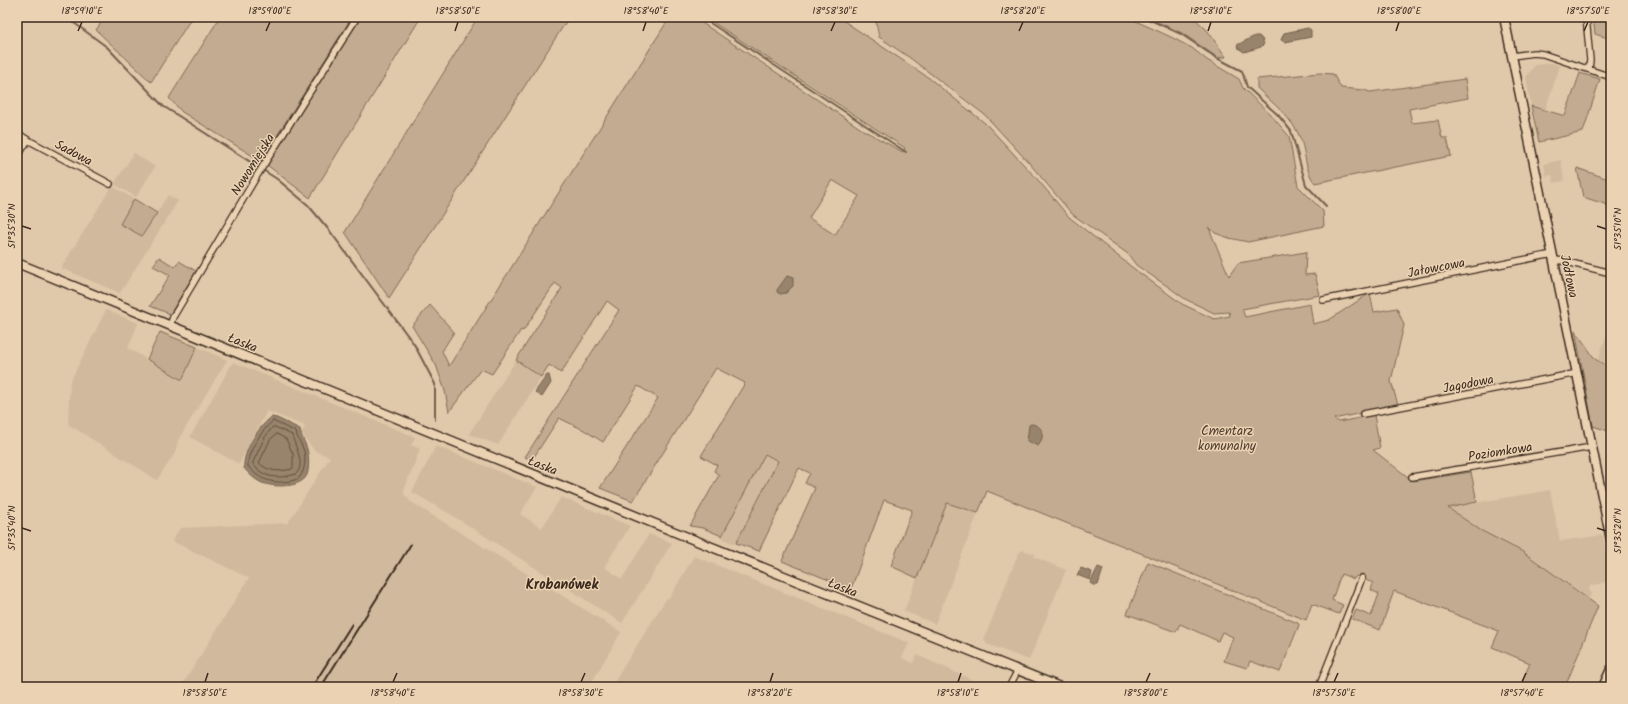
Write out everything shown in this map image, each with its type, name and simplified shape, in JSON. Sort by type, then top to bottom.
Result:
[{"type":"main road","name":"Jodłowa","points":[[1504,17],[1611,540]]},
{"type":"main road","name":"Łaska","points":[[17,263],[1060,687]]},
{"type":"main road","points":[[1604,687],[1611,669]]},
{"type":"street","name":"Nowomiejska","points":[[170,326],[177,310],[258,174],[357,17]]},
{"type":"street","points":[[1586,17],[1590,60],[1589,69]]},
{"type":"street","points":[[1512,56],[1539,53],[1611,77]]},
{"type":"street","name":"Sadowa","points":[[17,133],[110,184]]},
{"type":"street","points":[[17,157],[28,140]]},
{"type":"street","points":[[1554,257],[1563,261],[1611,273]]},
{"type":"street","name":"Jałowcowa","points":[[1323,300],[1554,257]]},
{"type":"street","name":"Jagodowa","points":[[1363,414],[1578,373]]},
{"type":"street","name":"Poziomkowa","points":[[1412,477],[1592,447]]},
{"type":"street","points":[[1319,687],[1362,578]]},
{"type":"street","points":[[1009,687],[1018,670]]},
{"type":"shaded area","points":[[1552,63],[1560,66],[1545,110],[1531,106],[1526,77],[1535,65]]},
{"type":"shaded area","points":[[134,153],[155,167],[136,197],[114,184]]},
{"type":"shaded area","points":[[1561,160],[1564,181],[1554,183],[1552,175],[1546,176],[1544,164]]},
{"type":"shaded area","points":[[112,186],[134,199],[121,224],[142,236],[168,195],[178,201],[120,293],[61,268]]},
{"type":"shaded area","points":[[106,310],[138,323],[128,348],[182,380],[197,347],[227,360],[178,440],[175,453],[157,480],[68,424],[70,382]]},
{"type":"shaded area","points":[[1611,322],[1611,369],[1598,360]]},
{"type":"shaded area","points":[[516,360],[541,377],[498,445],[469,434]]},
{"type":"shaded area","points":[[233,362],[415,437],[411,445],[420,449],[403,493],[411,502],[621,632],[589,687],[181,687],[249,578],[172,541],[180,528],[288,523],[330,457],[315,451],[301,434],[305,426],[267,411],[239,464],[190,437]]},
{"type":"shaded area","points":[[436,446],[537,487],[520,514],[542,528],[561,497],[630,526],[604,567],[622,579],[649,534],[672,543],[622,623],[450,514],[412,492]]},
{"type":"shaded area","points":[[765,454],[778,461],[735,544],[721,538]]},
{"type":"shaded area","points":[[1550,490],[1560,541],[1603,535],[1611,573],[1611,581],[1590,586],[1589,588],[1591,595],[1588,598],[1523,552],[1480,530],[1447,508]]},
{"type":"shaded area","points":[[947,502],[978,513],[935,624],[904,611]]},
{"type":"shaded area","points":[[1022,550],[1035,554],[1034,557],[1066,570],[1029,660],[987,644],[984,639],[1018,554]]},
{"type":"shaded area","points":[[694,556],[909,643],[902,658],[913,663],[917,655],[988,687],[611,687],[666,599],[670,597]]},
{"type":"green space","points":[[105,17],[192,17],[151,82],[96,30]]},
{"type":"green space","points":[[220,17],[352,17],[261,161],[182,112],[169,98]]},
{"type":"green space","points":[[361,17],[421,17],[310,198],[267,165]]},
{"type":"green space","points":[[478,17],[569,17],[389,298],[345,232]]},
{"type":"green space","name":"Cmentarz komunalny","points":[[670,17],[693,17],[863,130],[903,152],[905,148],[705,17],[838,17],[929,78],[986,124],[1038,180],[1069,217],[1133,268],[1182,304],[1214,319],[1230,316],[1229,312],[1214,313],[1185,299],[1136,265],[1128,254],[1072,214],[1030,164],[985,115],[910,58],[879,37],[875,17],[1127,17],[1192,48],[1207,60],[1239,79],[1243,88],[1271,115],[1289,136],[1298,186],[1323,211],[1324,226],[1248,242],[1215,233],[1208,226],[1229,276],[1238,263],[1306,252],[1305,275],[1315,274],[1320,295],[1242,309],[1245,317],[1310,304],[1313,324],[1329,320],[1370,293],[1374,312],[1397,308],[1404,325],[1391,381],[1398,405],[1334,419],[1339,422],[1374,415],[1380,448],[1373,450],[1413,481],[1471,472],[1477,502],[1448,508],[1480,530],[1523,552],[1598,606],[1565,687],[1520,687],[1530,663],[1492,647],[1499,631],[1394,591],[1380,630],[1352,619],[1356,610],[1371,616],[1379,594],[1371,590],[1373,583],[1356,576],[1354,579],[1341,574],[1332,600],[1343,605],[1339,614],[1312,604],[1306,620],[987,491],[978,513],[947,503],[917,578],[891,566],[912,510],[884,500],[851,589],[782,561],[815,488],[805,483],[810,473],[799,468],[759,551],[736,543],[778,461],[765,454],[722,536],[703,528],[690,526],[719,475],[714,471],[717,465],[701,456],[745,383],[716,368],[633,501],[600,488],[658,398],[638,386],[603,442],[584,430],[559,418],[532,460],[525,457],[619,310],[607,301],[561,373],[549,365],[541,377],[516,360],[562,288],[555,283],[523,331],[521,330],[492,374],[481,369],[449,412],[445,391],[436,365],[412,326],[430,305],[454,332],[442,351],[449,366]],"holes":[[[832,180],[859,196],[835,235],[809,218]]]},
{"type":"green space","points":[[1146,17],[1193,17],[1207,30],[1226,57],[1218,58],[1182,33]]},
{"type":"green space","points":[[1593,17],[1611,17],[1611,39],[1595,34]]},
{"type":"green space","points":[[1320,73],[1333,74],[1341,88],[1370,92],[1465,79],[1468,98],[1409,109],[1412,123],[1438,120],[1442,138],[1447,138],[1451,156],[1315,183],[1309,174],[1303,145],[1297,132],[1288,118],[1257,88],[1257,79]]},
{"type":"green space","points":[[1580,73],[1600,79],[1583,132],[1539,142],[1531,106],[1565,116]]},
{"type":"green space","points":[[1577,168],[1611,180],[1611,206],[1583,197]]},
{"type":"green space","points":[[134,199],[157,213],[142,236],[120,224]]},
{"type":"green space","points":[[159,257],[175,267],[179,261],[196,271],[170,314],[150,306],[170,275],[153,266]]},
{"type":"green space","points":[[1575,330],[1595,359],[1611,369],[1611,432],[1593,426]]},
{"type":"green space","points":[[160,332],[197,347],[182,380],[147,359]]},
{"type":"green space","points":[[1148,562],[1298,623],[1299,625],[1280,672],[1250,661],[1247,668],[1224,661],[1233,637],[1222,632],[1218,641],[1180,624],[1176,632],[1127,614]]},
{"type":"water","points":[[1308,28],[1311,30],[1311,37],[1285,42],[1281,40],[1284,33]]},
{"type":"water","points":[[1255,36],[1259,36],[1262,39],[1264,44],[1261,47],[1244,52],[1238,48],[1237,45]]},
{"type":"water","points":[[787,276],[793,278],[793,286],[786,293],[780,294],[777,290]]},
{"type":"water","points":[[547,375],[549,375],[551,383],[542,397],[535,392]]},
{"type":"water","points":[[272,417],[300,429],[308,451],[309,463],[306,477],[295,484],[280,486],[265,484],[249,474],[244,468],[246,455],[252,440],[262,426]]},
{"type":"water","points":[[1031,424],[1039,427],[1042,432],[1042,439],[1038,446],[1027,441],[1029,425]]},
{"type":"water","points":[[1098,567],[1103,569],[1098,585],[1093,585],[1090,583]]},
{"type":"water","points":[[1081,568],[1092,572],[1090,580],[1077,575]]},
{"type":"waterway","points":[[66,17],[107,47],[163,106],[277,179],[308,205],[329,230],[414,344],[435,384],[435,420]]},
{"type":"waterway","points":[[701,17],[906,152]]},
{"type":"waterway","points":[[1144,17],[1181,34],[1215,57],[1242,71],[1247,87],[1278,115],[1291,131],[1306,185],[1326,206]]},
{"type":"railway","points":[[321,687],[411,544]]},
{"type":"railway","points":[[312,687],[352,624]]},
{"type":"district","name":"Krobanówek","points":[[562,584]]}]
